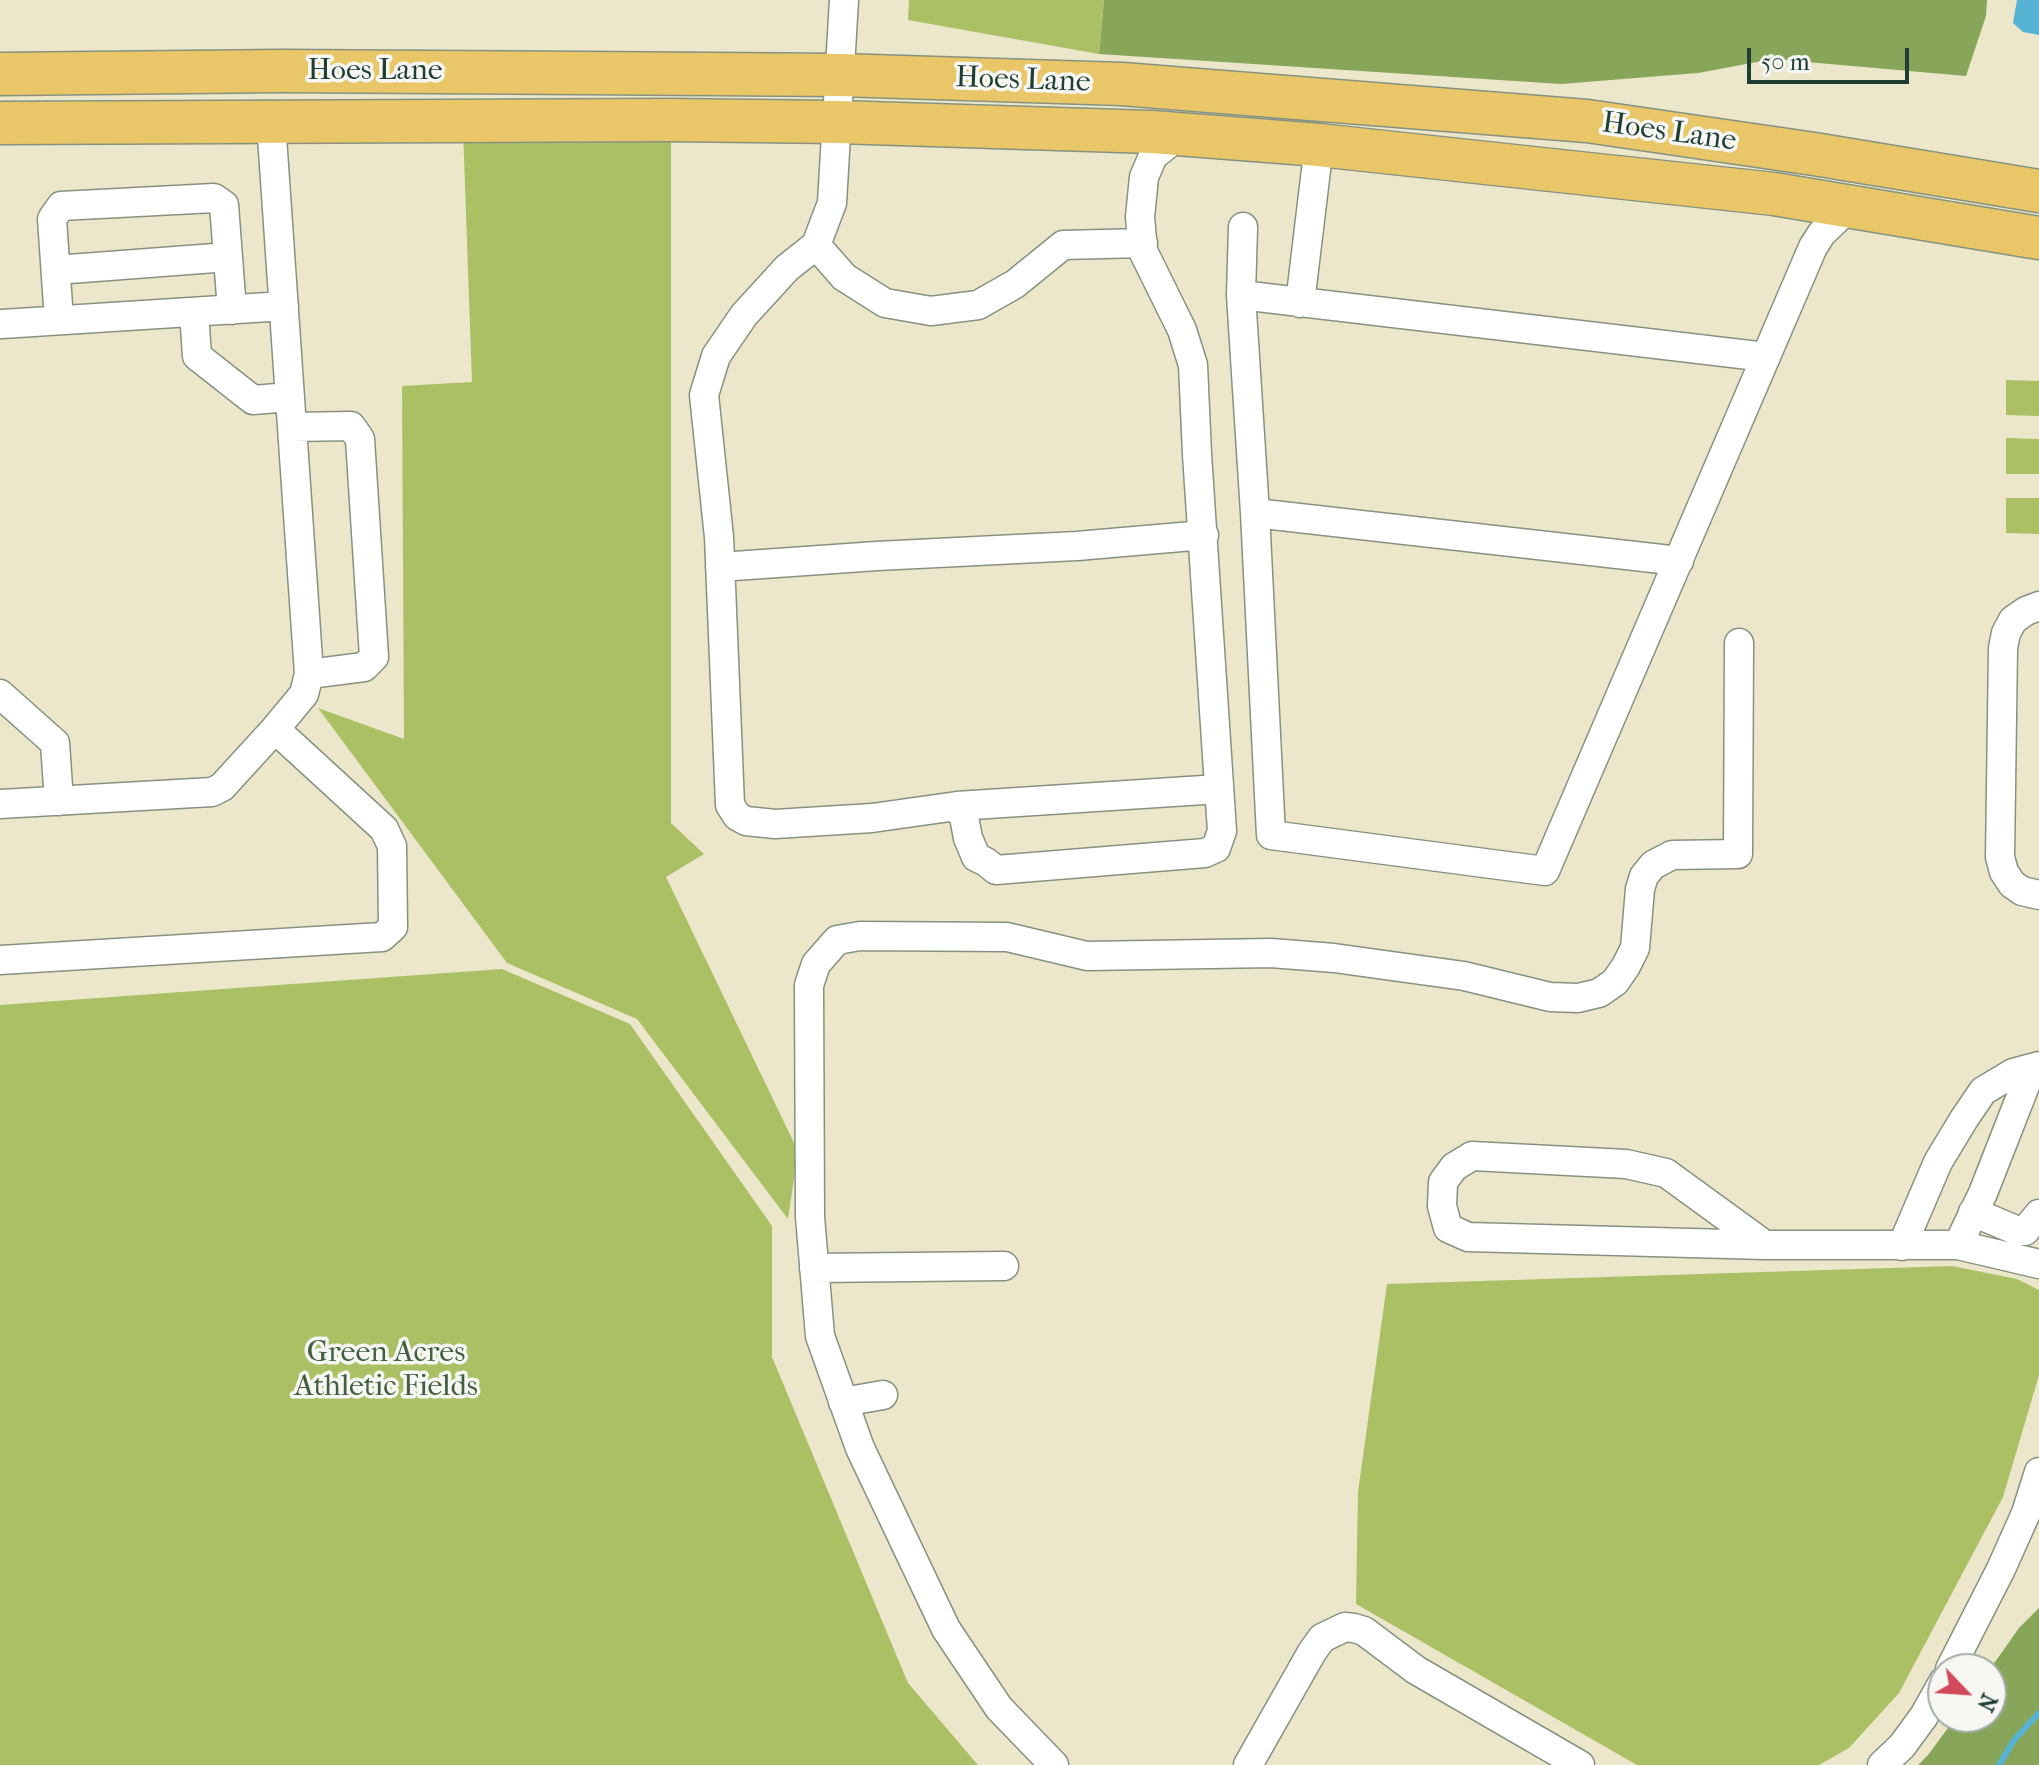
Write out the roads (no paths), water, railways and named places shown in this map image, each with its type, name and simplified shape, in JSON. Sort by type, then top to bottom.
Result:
[{"type":"highway","name":"Hoes Lane","points":[[0,74],[282,71],[840,75],[1122,84],[1587,121],[2039,191]]},
{"type":"highway","name":"Hoes Lane","points":[[0,123],[653,120],[837,122],[1179,135],[1319,145],[1758,192],[2039,238]]},
{"type":"street","points":[[844,0],[832,203],[816,245],[787,268],[744,315],[716,356],[704,395],[719,537],[730,805],[737,816],[746,821],[775,824],[872,818],[957,806],[1219,789]]},
{"type":"street","points":[[0,804],[212,792],[222,787],[304,694],[309,674],[271,122]]},
{"type":"street","points":[[957,806],[964,817],[976,857],[996,870],[1205,853],[1216,848],[1222,831],[1193,365],[1182,330],[1143,251],[1140,217],[1144,177],[1153,156],[1179,135]]},
{"type":"street","points":[[1300,303],[1319,145]]},
{"type":"street","points":[[59,320],[52,219],[61,206],[214,198],[224,205],[232,310]]},
{"type":"street","points":[[1243,227],[1241,295],[1271,835],[1545,871],[1813,247],[1822,233],[1856,206]]},
{"type":"street","points":[[816,245],[844,277],[885,303],[931,311],[978,305],[1015,284],[1063,245],[1143,243]]},
{"type":"street","points":[[56,270],[228,257]]},
{"type":"street","points":[[1241,295],[1766,357]]},
{"type":"street","points":[[1,316],[59,320],[284,306]]},
{"type":"street","points":[[194,312],[197,356],[253,400],[290,397]]},
{"type":"street","points":[[292,427],[351,426],[360,439],[374,657],[364,667],[309,674]]},
{"type":"street","points":[[1255,513],[1679,561]]},
{"type":"street","points":[[720,567],[1077,546],[1204,535]]},
{"type":"street","points":[[2039,606],[2013,620],[2003,648],[2000,857],[2004,872],[2012,884],[2022,891],[2039,895]]},
{"type":"street","points":[[1054,1765],[999,1708],[946,1629],[860,1448],[820,1336],[810,1217],[809,985],[816,964],[837,940],[860,936],[1007,937],[1087,956],[1271,953],[1334,958],[1464,976],[1550,997],[1578,998],[1599,993],[1615,982],[1635,948],[1640,889],[1644,876],[1653,865],[1672,855],[1738,854],[1739,643]]},
{"type":"street","points":[[0,694],[55,743],[59,801]]},
{"type":"street","points":[[0,960],[382,937],[393,927],[392,846],[384,829],[275,729]]},
{"type":"street","points":[[1958,1245],[2036,1067]]},
{"type":"street","points":[[1902,1246],[1938,1162],[1983,1091],[2013,1073],[2036,1067]]},
{"type":"street","points":[[1765,1245],[1666,1173],[1626,1164],[1472,1156],[1454,1167],[1443,1182],[1442,1206],[1448,1228],[1468,1237],[1765,1245],[1958,1245],[2039,1264]]},
{"type":"street","points":[[1973,1212],[2018,1231],[2025,1231],[2039,1214]]},
{"type":"street","points":[[814,1268],[1004,1266]]},
{"type":"street","points":[[843,1402],[883,1395]]},
{"type":"street","points":[[1958,1653],[2001,1569],[2026,1513],[2039,1472]]},
{"type":"street","points":[[1248,1765],[1312,1652],[1322,1638],[1345,1627],[1364,1631],[1416,1670],[1580,1765]]},
{"type":"street","points":[[1882,1765],[1927,1711]]},
{"type":"water","points":[[2017,0],[2039,0],[2039,35],[2023,32],[2013,23]]},
{"type":"waterway","points":[[1999,1765],[2014,1740],[2039,1713]]},
{"type":"park label","name":"Green Acres Athletic Fields","points":[[386,1371]]}]
